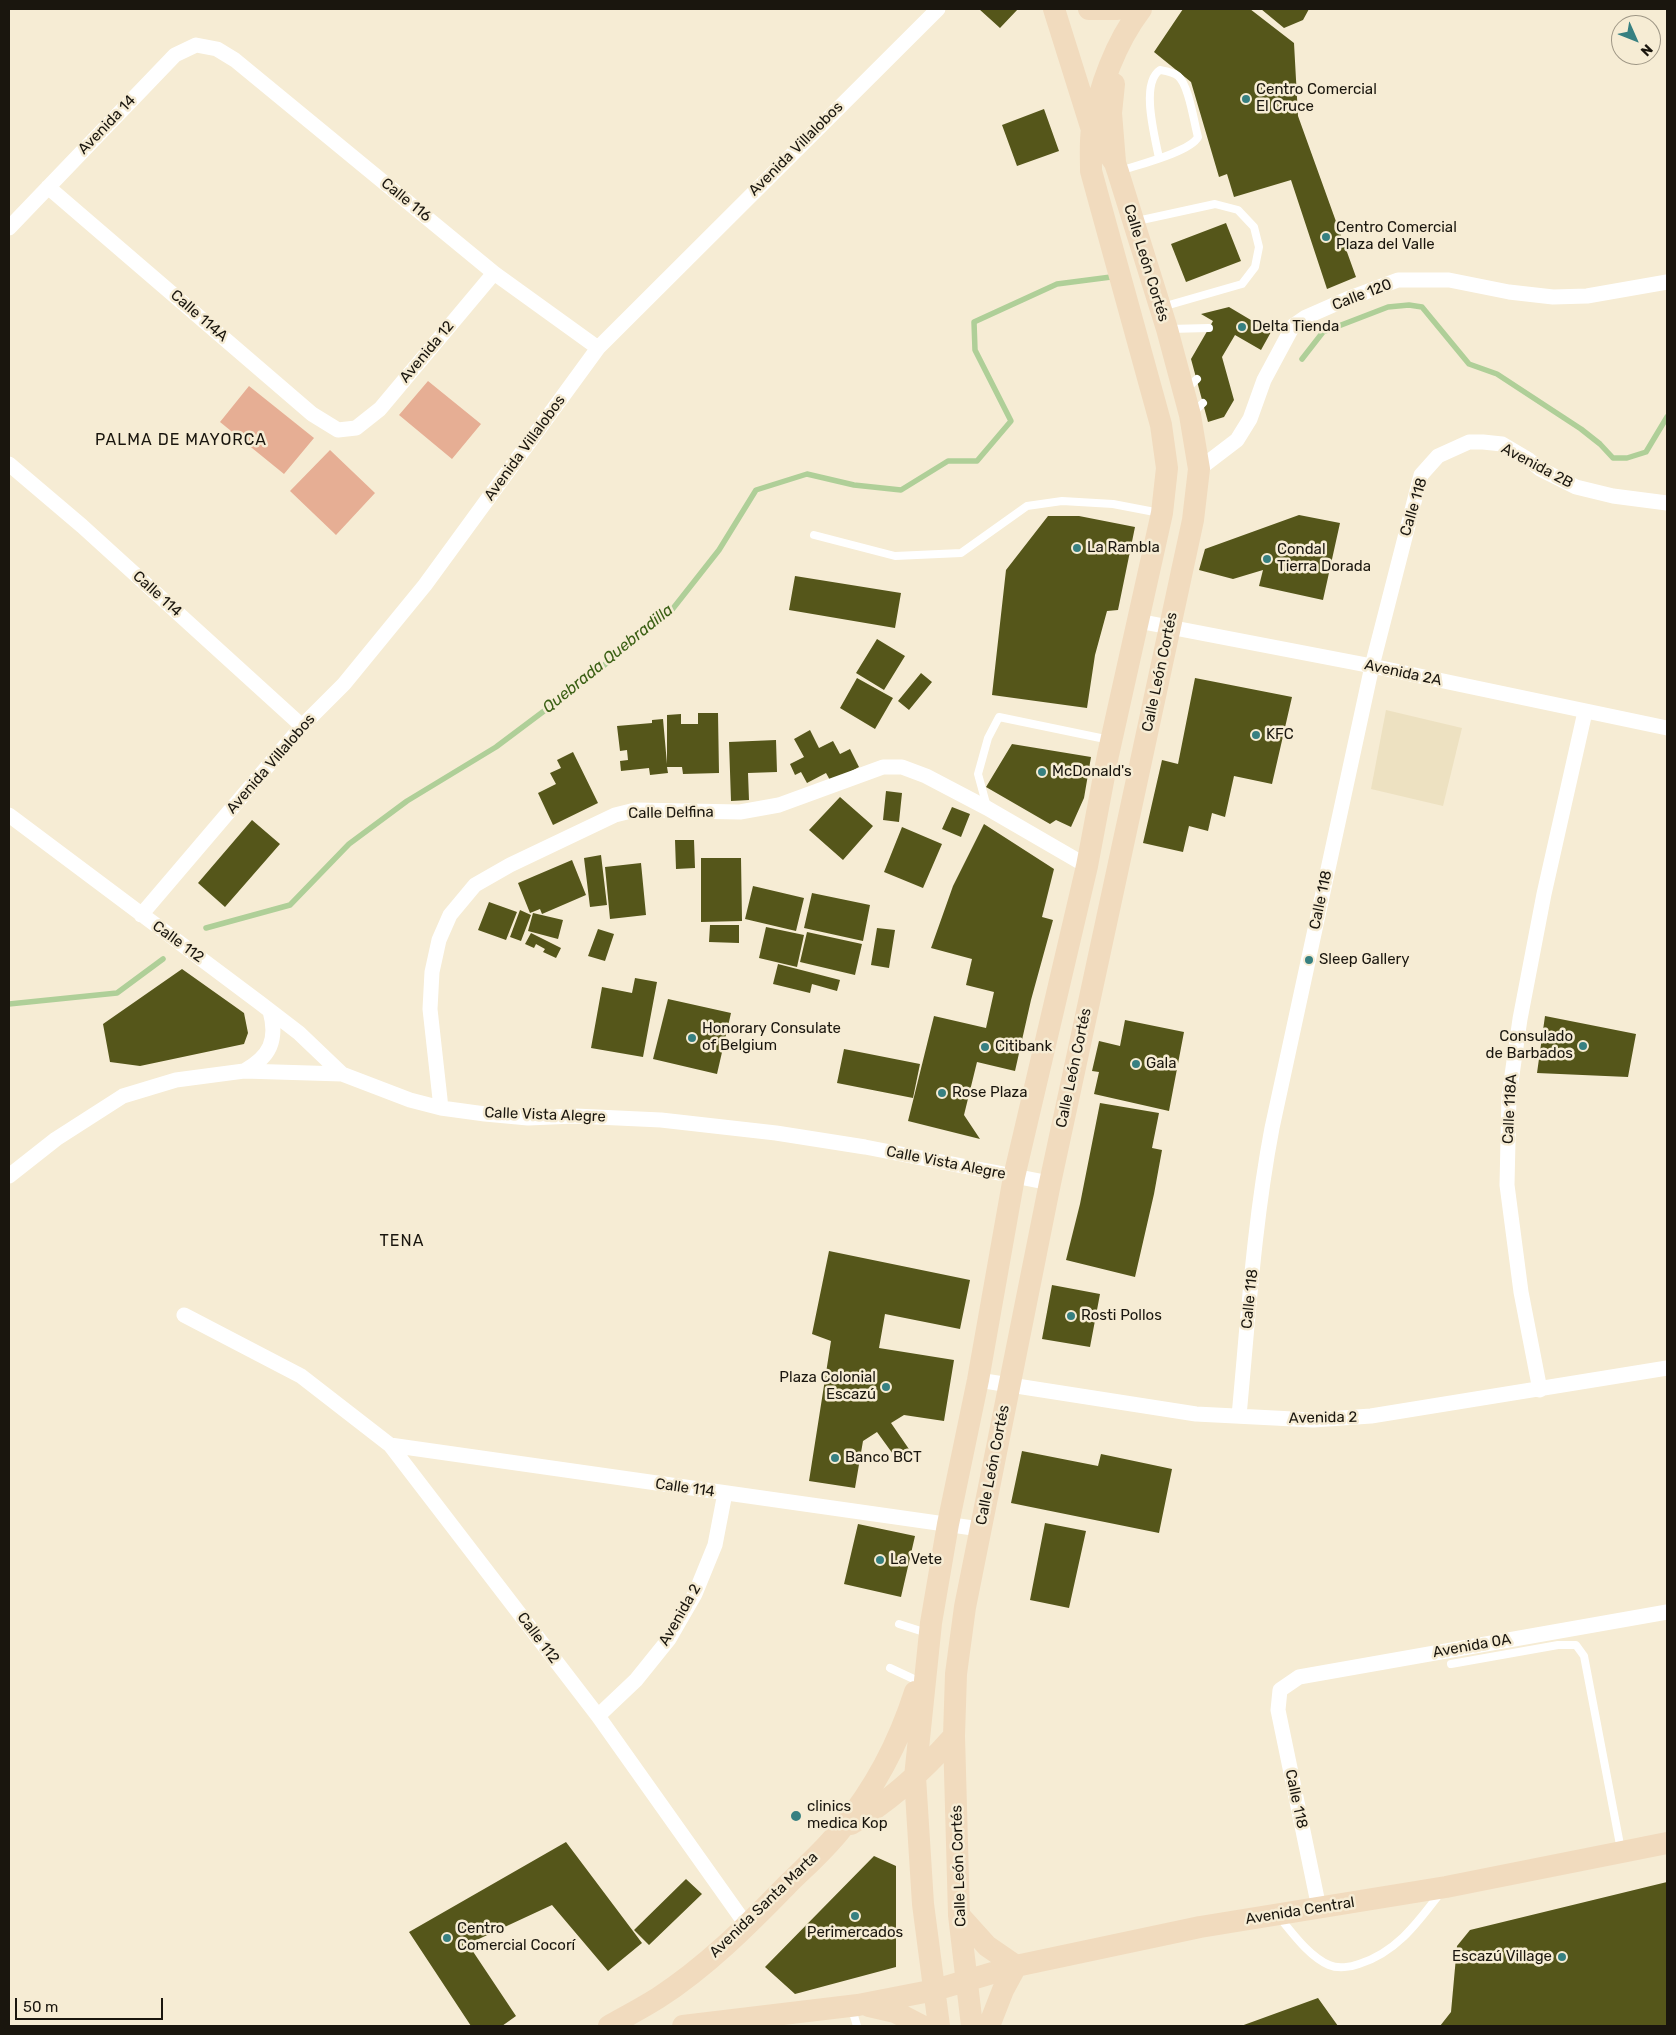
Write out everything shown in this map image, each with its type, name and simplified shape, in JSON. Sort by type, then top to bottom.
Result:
[{"type":"main road","name":"Calle León Cortés","points":[[972,2026],[959,1915],[954,1736],[956,1674],[965,1607],[1050,1182],[1193,520],[1199,469],[1197,409],[1191,385],[1167,329],[1117,168],[1092,130],[1054,9]]},
{"type":"main road","points":[[1089,9],[1117,9]]},
{"type":"main road","points":[[1092,130],[1101,89],[1116,50],[1141,9]]},
{"type":"main road","points":[[1116,50],[1111,113],[1117,168]]},
{"type":"main road","name":"Calle León Cortés","points":[[939,2026],[924,1904],[915,1777],[930,1628],[948,1524],[978,1380],[1014,1177],[1087,866],[1112,740],[1162,513],[1167,468],[1161,426],[1091,171],[1092,130]]},
{"type":"main road","name":"Avenida Santa Marta","points":[[609,2026],[659,1997],[704,1963],[747,1926],[841,1829],[867,1794],[890,1756],[908,1716],[930,1628]]},
{"type":"main road","name":"Avenida Santa Marta","points":[[841,1829],[868,1814],[915,1777],[954,1736]]},
{"type":"main road","name":"Avenida Central","points":[[935,1990],[1016,1966],[1200,1927],[1446,1887],[1667,1843]]},
{"type":"main road","points":[[959,1915],[987,1946],[1016,1966],[1003,1990],[989,2026]]},
{"type":"main road","points":[[855,2013],[935,1990]]},
{"type":"main road","points":[[682,2026],[855,2013],[876,2007],[895,2012],[922,2026]]},
{"type":"street","name":"Avenida Villalobos","points":[[141,915],[302,726],[344,684],[425,585],[598,348],[938,9]]},
{"type":"street","name":"Avenida 14","points":[[9,228],[175,55],[196,45],[217,49]]},
{"type":"street","name":"Calle 116","points":[[217,49],[235,60],[494,273],[598,348]]},
{"type":"street","name":"Calle 114A","points":[[48,186],[312,414],[338,430],[356,428]]},
{"type":"street","name":"Avenida 12","points":[[356,428],[380,409],[494,273]]},
{"type":"street","name":"Calle 120","points":[[1199,469],[1237,440],[1250,419],[1264,380],[1293,326],[1306,317],[1347,299],[1398,280],[1449,280],[1509,292],[1553,297],[1587,296],[1667,282]]},
{"type":"street","name":"Avenida 2B","points":[[1438,456],[1469,442],[1502,444],[1540,469],[1576,487],[1613,496],[1667,502]]},
{"type":"street","name":"Calle 118","points":[[1239,1416],[1266,1159],[1372,666],[1421,475],[1438,456]]},
{"type":"street","name":"Calle 114","points":[[9,464],[82,526],[302,726]]},
{"type":"street","name":"Avenida 2A","points":[[1138,621],[1372,666],[1667,728]]},
{"type":"street","name":"Calle 118A","points":[[1540,1390],[1521,1292],[1507,1185],[1509,1096],[1520,1019],[1544,894],[1585,712]]},
{"type":"street","name":"Calle Delfina","points":[[441,1108],[430,1009],[432,972],[439,940],[450,915],[475,885],[510,865],[615,815],[635,810],[740,812],[778,805],[883,768],[902,767],[926,776],[987,808],[1087,866]]},
{"type":"street","name":"Calle 112","points":[[9,815],[299,1033],[342,1074]]},
{"type":"street","points":[[244,1071],[257,1064],[267,1053],[273,1040],[274,1025],[270,1011]]},
{"type":"street","name":"Calle Vista Alegre","points":[[9,1176],[56,1139],[123,1096],[176,1080],[244,1071],[342,1074],[410,1100],[441,1108],[528,1118],[575,1116],[661,1120],[776,1133],[865,1146],[1014,1177],[1050,1182]]},
{"type":"street","name":"Calle 112","points":[[184,1315],[301,1376],[390,1445],[598,1716],[747,1926]]},
{"type":"street","name":"Avenida 2","points":[[978,1380],[1196,1414],[1313,1420],[1371,1416],[1667,1368]]},
{"type":"street","name":"Calle 114","points":[[390,1445],[980,1529]]},
{"type":"street","name":"Avenida 2","points":[[598,1716],[636,1680],[669,1639],[695,1594],[714,1545],[725,1493]]},
{"type":"street","name":"Avenida 0A","points":[[1280,1690],[1299,1677],[1667,1612]]},
{"type":"street","name":"Calle 118","points":[[1280,1690],[1278,1710],[1319,1908]]},
{"type":"lane","points":[[1117,168],[1159,158],[1192,144],[1198,137],[1184,85],[1179,77],[1171,72],[1160,70],[1152,79],[1150,93],[1159,158]]},
{"type":"lane","points":[[1133,222],[1214,204],[1238,210],[1254,227],[1260,247],[1255,267],[1242,284],[1160,307]]},
{"type":"lane","points":[[1167,329],[1209,328]]},
{"type":"lane","points":[[814,534],[895,556],[961,553],[1027,506],[1062,501],[1113,504],[1162,513]]},
{"type":"lane","points":[[987,808],[978,774],[988,738],[998,717],[1112,740]]},
{"type":"lane","points":[[899,1624],[930,1628]]},
{"type":"lane","points":[[1451,1664],[1558,1645],[1576,1645],[1584,1656],[1621,1852]]},
{"type":"lane","points":[[890,1668],[918,1681]]},
{"type":"lane","points":[[1277,1915],[1317,1958],[1332,1967],[1350,1967],[1382,1955],[1396,1944],[1411,1930],[1446,1887]]},
{"type":"shaded area","points":[[428,381],[481,424],[452,459],[399,415]]},
{"type":"shaded area","points":[[249,386],[314,438],[284,474],[220,422]]},
{"type":"shaded area","points":[[330,450],[375,493],[336,535],[290,491]]},
{"type":"shaded area","points":[[1386,710],[1462,728],[1443,806],[1371,789]]},
{"type":"building","points":[[979,9],[1018,9],[1000,28]]},
{"type":"building","name":"Centro Comercial El Cruce","points":[[1183,9],[1250,9],[1294,43],[1298,116],[1356,277],[1327,289],[1291,180],[1234,197],[1227,174],[1219,177],[1191,82],[1154,52]]},
{"type":"building","points":[[1261,9],[1309,9],[1303,20],[1284,28]]},
{"type":"building","points":[[1044,109],[1059,151],[1017,166],[1002,125]]},
{"type":"building","points":[[1226,223],[1241,261],[1186,282],[1171,244]]},
{"type":"building","points":[[1229,307],[1271,332],[1261,350],[1235,335],[1222,357],[1234,400],[1224,417],[1208,422],[1191,359],[1213,321],[1201,314]]},
{"type":"building","name":"Condal Tierra Dorada","points":[[1299,515],[1340,523],[1323,600],[1259,586],[1263,570],[1233,579],[1199,570],[1205,549]]},
{"type":"building","points":[[1048,516],[1079,516],[1135,527],[1118,610],[1107,611],[1095,655],[1087,708],[992,695],[1006,570]]},
{"type":"building","points":[[795,576],[901,593],[895,628],[789,610]]},
{"type":"building","points":[[877,639],[905,656],[884,690],[856,673]]},
{"type":"building","points":[[921,673],[932,682],[909,710],[898,701]]},
{"type":"building","points":[[857,678],[893,698],[875,729],[840,708]]},
{"type":"building","points":[[1195,678],[1292,697],[1272,784],[1234,776],[1225,817],[1212,813],[1208,831],[1189,826],[1183,852],[1143,843],[1162,760],[1178,764]]},
{"type":"building","points":[[698,713],[718,713],[719,773],[683,774],[682,767],[667,767],[668,773],[650,775],[649,768],[621,771],[620,761],[628,760],[627,750],[620,751],[617,726],[652,723],[652,720],[663,719],[667,764],[667,715],[681,714],[681,724],[698,724]]},
{"type":"building","points":[[810,730],[819,748],[833,741],[840,754],[850,749],[859,767],[831,782],[826,773],[807,783],[801,772],[795,775],[790,764],[804,757],[794,739]]},
{"type":"building","points":[[776,740],[777,772],[748,773],[749,800],[731,801],[729,742]]},
{"type":"building","name":"McDonald's","points":[[1012,744],[1091,757],[1084,798],[1071,827],[1056,820],[1050,824],[986,787]]},
{"type":"building","points":[[573,752],[598,803],[553,825],[538,793],[556,784],[550,773],[561,768],[557,760]]},
{"type":"building","points":[[886,791],[902,793],[899,822],[883,820]]},
{"type":"building","points":[[840,797],[873,826],[843,860],[809,830]]},
{"type":"building","points":[[952,807],[970,814],[961,837],[942,829]]},
{"type":"building","points":[[252,820],[280,844],[225,907],[198,883]]},
{"type":"building","points":[[984,824],[1054,869],[1042,917],[1053,920],[1031,1000],[1015,1071],[977,1062],[964,1115],[980,1139],[908,1121],[934,1016],[986,1028],[994,992],[966,985],[972,959],[931,948],[953,886]]},
{"type":"building","points":[[902,827],[942,844],[923,888],[884,872]]},
{"type":"building","points":[[675,840],[694,840],[695,868],[676,869]]},
{"type":"building","points":[[601,855],[607,905],[590,907],[584,858]]},
{"type":"building","points":[[701,858],[741,858],[742,921],[701,922]]},
{"type":"building","points":[[572,860],[586,895],[542,914],[540,909],[530,913],[518,883]]},
{"type":"building","points":[[641,863],[646,915],[610,919],[605,867]]},
{"type":"building","points":[[753,886],[804,898],[796,931],[745,919]]},
{"type":"building","points":[[812,893],[870,905],[863,941],[804,928]]},
{"type":"building","points":[[489,902],[517,912],[506,940],[478,930]]},
{"type":"building","points":[[520,910],[531,915],[521,941],[510,937]]},
{"type":"building","points":[[533,913],[563,920],[558,939],[528,931]]},
{"type":"building","points":[[710,925],[739,925],[739,943],[709,942]]},
{"type":"building","points":[[766,927],[804,935],[797,967],[759,958]]},
{"type":"building","points":[[877,928],[895,930],[889,968],[871,965]]},
{"type":"building","points":[[598,929],[614,934],[605,961],[588,956]]},
{"type":"building","points":[[807,932],[862,944],[855,975],[800,962]]},
{"type":"building","points":[[531,933],[561,948],[556,958],[543,952],[545,949],[536,944],[534,948],[525,944]]},
{"type":"building","points":[[778,964],[840,980],[837,991],[812,984],[810,993],[773,984]]},
{"type":"building","points":[[182,969],[244,1013],[248,1033],[244,1044],[140,1066],[110,1062],[103,1024]]},
{"type":"building","points":[[635,978],[657,982],[643,1057],[591,1048],[602,987],[632,993]]},
{"type":"building","points":[[668,999],[731,1013],[717,1074],[653,1059]]},
{"type":"building","points":[[1545,1016],[1636,1034],[1628,1077],[1537,1073]]},
{"type":"building","points":[[1125,1020],[1184,1032],[1169,1111],[1094,1094],[1099,1072],[1092,1071],[1099,1041],[1120,1046]]},
{"type":"building","points":[[844,1049],[920,1064],[913,1098],[837,1083]]},
{"type":"building","points":[[1100,1103],[1159,1113],[1152,1148],[1162,1150],[1135,1277],[1066,1260],[1080,1204]]},
{"type":"building","points":[[829,1251],[970,1280],[960,1329],[885,1314],[879,1348],[954,1360],[944,1421],[904,1415],[891,1423],[911,1452],[898,1461],[877,1432],[863,1441],[855,1488],[809,1481],[831,1341],[812,1334]]},
{"type":"building","name":"Rosti Pollos","points":[[1052,1285],[1100,1294],[1090,1347],[1042,1339]]},
{"type":"building","points":[[1022,1451],[1098,1466],[1101,1454],[1172,1469],[1159,1533],[1011,1503]]},
{"type":"building","points":[[1045,1523],[1086,1531],[1069,1608],[1030,1600]]},
{"type":"building","name":"La Vete","points":[[858,1524],[915,1536],[901,1597],[844,1584]]},
{"type":"building","name":"Centro Comercial Cocorí","points":[[566,1842],[642,1943],[608,1971],[552,1905],[468,1944],[516,2016],[502,2026],[471,2026],[409,1932]]},
{"type":"building","name":"Perimercados","points":[[874,1856],[896,1866],[896,1967],[795,1994],[765,1967]]},
{"type":"building","points":[[686,1879],[702,1894],[649,1945],[634,1930]]},
{"type":"building","name":"Escazú Village","points":[[1667,1882],[1667,2026],[1440,2026],[1451,2012],[1457,1946],[1470,1930]]},
{"type":"building","points":[[1318,1998],[1338,2026],[1241,2026]]},
{"type":"waterway","name":"Quebrada Quebradilla","points":[[206,928],[290,905],[349,844],[407,801],[496,747],[592,675],[671,611],[719,550],[756,490],[807,474],[854,485],[901,490],[948,461],[977,461],[1011,421],[975,350],[974,322],[1057,284],[1111,277],[1113,280]]},
{"type":"waterway","name":"Quebrada Quebradilla","points":[[1302,359],[1323,332],[1388,307],[1409,305],[1422,307],[1469,364],[1497,374],[1581,429],[1600,444],[1613,458],[1627,458],[1646,452],[1667,417]]},
{"type":"waterway","name":"Quebrada Quebradilla","points":[[9,1004],[117,993],[163,959]]},
{"type":"place","name":"Centro Comercial El Cruce","points":[[1246,99]]},
{"type":"place","name":"Centro Comercial Plaza del Valle","points":[[1326,237]]},
{"type":"place","name":"Delta Tienda","points":[[1242,327]]},
{"type":"place","name":"La Rambla","points":[[1077,548]]},
{"type":"place","name":"Condal Tierra Dorada","points":[[1267,559]]},
{"type":"place","name":"KFC","points":[[1256,735]]},
{"type":"place","name":"McDonald's","points":[[1042,772]]},
{"type":"place","name":"Sleep Gallery","points":[[1309,960]]},
{"type":"place","name":"Honorary Consulate of Belgium","points":[[692,1038]]},
{"type":"place","name":"Consulado de Barbados","points":[[1583,1046]]},
{"type":"place","name":"Citibank","points":[[985,1047]]},
{"type":"place","name":"Gala","points":[[1136,1064]]},
{"type":"place","name":"Rose Plaza","points":[[942,1093]]},
{"type":"place","name":"Rosti Pollos","points":[[1071,1316]]},
{"type":"place","name":"Plaza Colonial Escazú","points":[[886,1387]]},
{"type":"place","name":"Banco BCT","points":[[835,1458]]},
{"type":"place","name":"La Vete","points":[[880,1560]]},
{"type":"place","name":"clinics medica Kop","points":[[796,1816]]},
{"type":"place","name":"Perimercados","points":[[855,1916]]},
{"type":"place","name":"Centro Comercial Cocorí","points":[[447,1938]]},
{"type":"place","name":"Escazú Village","points":[[1562,1957]]},
{"type":"district","name":"PALMA DE MAYORCA","points":[[181,440]]},
{"type":"district","name":"TENA","points":[[402,1241]]}]
